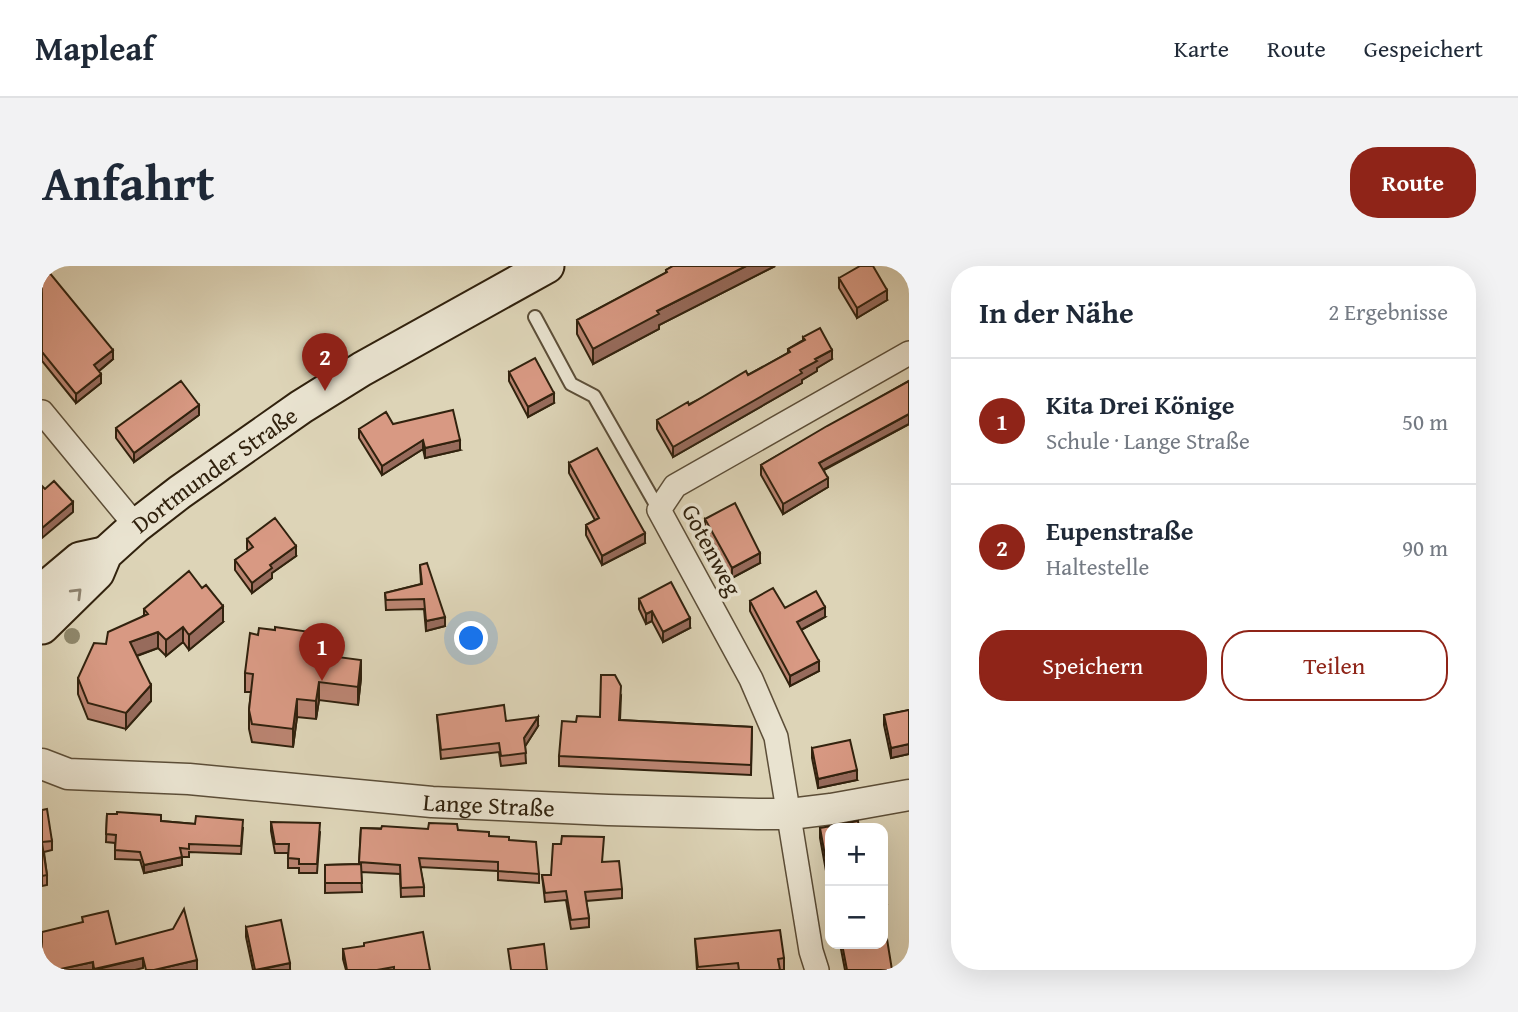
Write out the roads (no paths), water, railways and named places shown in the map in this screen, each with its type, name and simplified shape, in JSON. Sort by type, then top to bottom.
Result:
[{"type":"main road","name":"Dortmunder Straße","points":[[42,627],[97,573],[105,554],[180,492],[326,391],[547,266]]},
{"type":"main road","name":"Dortmunder Straße","points":[[42,591],[80,559],[105,554]]},
{"type":"street","name":"Gotenweg","points":[[817,970],[811,951],[776,737],[751,679],[659,510],[675,486],[909,353]]},
{"type":"street","points":[[42,412],[136,526]]},
{"type":"street","name":"Lange Straße","points":[[51,773],[190,779],[432,802],[758,814],[790,814],[831,809],[909,795]]},
{"type":"lane","points":[[535,317],[571,384],[594,396],[659,510]]},
{"type":"place","name":"Eupenstraße","points":[[325,391]]},
{"type":"place","name":"Kita Drei Könige","points":[[322,681]]}]
